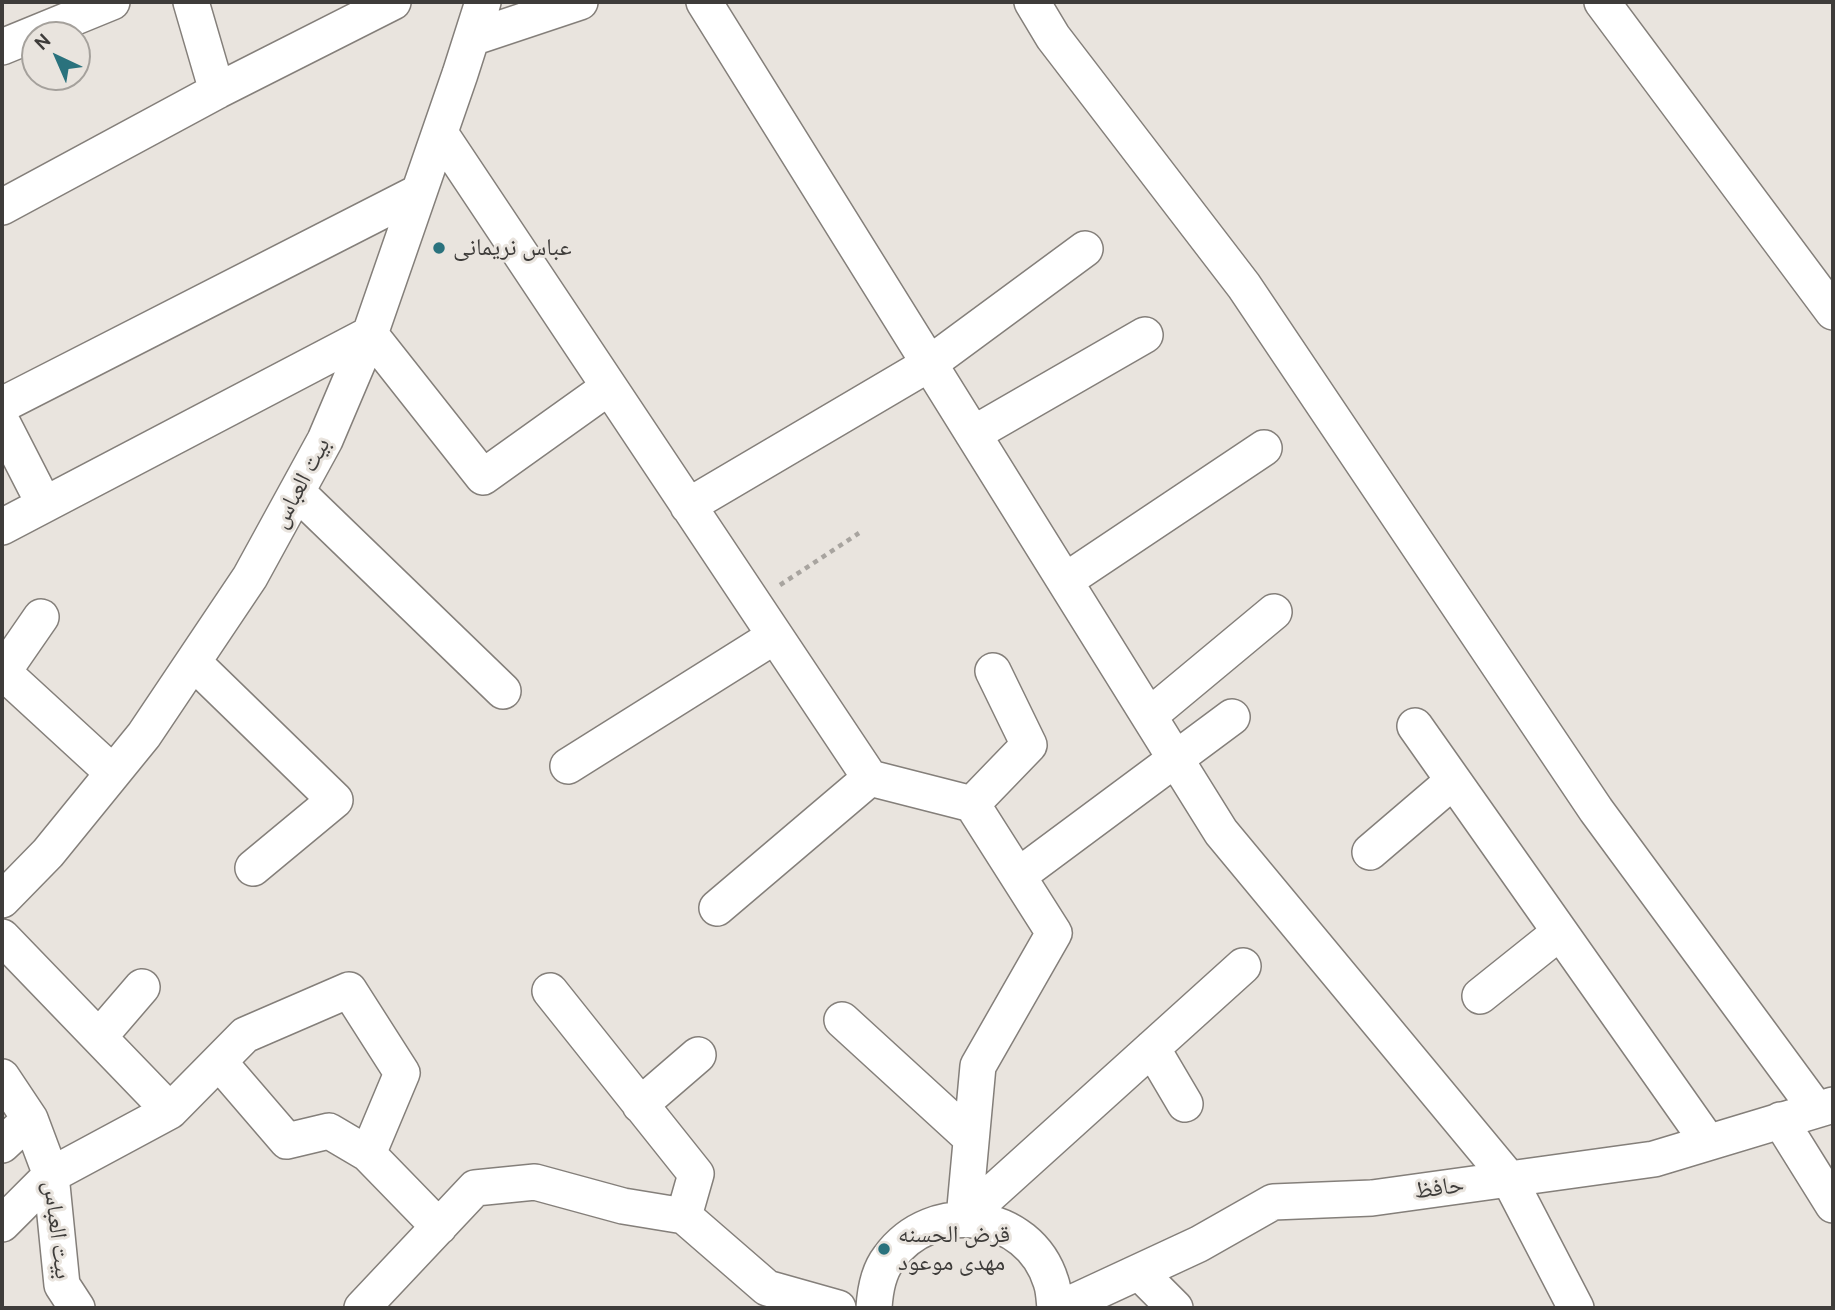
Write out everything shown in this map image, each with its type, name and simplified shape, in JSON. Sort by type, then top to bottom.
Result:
[{"type":"street","points":[[2,47],[112,2]]},
{"type":"street","points":[[191,2],[216,91]]},
{"type":"street","points":[[2,207],[216,91],[393,2]]},
{"type":"street","name":"بیت العباس","points":[[2,900],[48,853],[144,735],[250,577],[325,440],[370,334],[483,2]]},
{"type":"street","points":[[472,38],[580,2]]},
{"type":"street","points":[[704,2],[1221,832],[1508,1179],[1576,1308]]},
{"type":"street","points":[[1032,2],[1053,37],[1244,286],[1596,810],[1825,1107]]},
{"type":"street","points":[[1602,2],[1833,312]]},
{"type":"street","points":[[440,133],[870,778],[972,804],[1054,933],[978,1066],[964,1218]]},
{"type":"street","points":[[2,405],[419,192]]},
{"type":"street","points":[[688,506],[929,365],[1085,249]]},
{"type":"street","points":[[2,527],[370,334],[483,477],[609,387]]},
{"type":"street","points":[[973,434],[1145,335]]},
{"type":"street","points":[[2,422],[44,504]]},
{"type":"street","points":[[1065,581],[1264,449]]},
{"type":"street","points":[[297,492],[503,691]]},
{"type":"street","points":[[1149,716],[1274,612]]},
{"type":"street","points":[[41,617],[3,672],[113,773]]},
{"type":"street","points":[[568,766],[775,635]]},
{"type":"street","points":[[193,662],[335,800],[253,868]]},
{"type":"street","points":[[972,804],[1029,745],[993,671]]},
{"type":"street","points":[[1018,876],[1232,717]]},
{"type":"street","points":[[1415,726],[1708,1142]]},
{"type":"street","points":[[717,908],[870,778]]},
{"type":"street","points":[[1370,852],[1453,781]]},
{"type":"street","points":[[1480,996],[1560,932]]},
{"type":"street","points":[[2,937],[170,1111]]},
{"type":"street","points":[[964,1218],[1242,966]]},
{"type":"street","points":[[99,1037],[142,987]]},
{"type":"street","points":[[2,1224],[51,1175],[170,1111],[245,1035],[349,990],[402,1073],[368,1154]]},
{"type":"street","points":[[550,991],[696,1174],[684,1216]]},
{"type":"street","points":[[842,1020],[971,1138]]},
{"type":"street","points":[[1152,1048],[1185,1104]]},
{"type":"street","points":[[640,1105],[698,1055]]},
{"type":"street","points":[[219,1062],[287,1142],[329,1131],[368,1154],[439,1227]]},
{"type":"street","name":"بیت العباس","points":[[2,1077],[30,1119],[51,1175],[62,1285],[77,1308]]},
{"type":"street","name":"حافظ","points":[[1061,1308],[1199,1244],[1273,1202],[1372,1198],[1654,1159],[1825,1107]]},
{"type":"street","points":[[2,1144],[30,1119]]},
{"type":"street","points":[[1780,1120],[1833,1205]]},
{"type":"street","points":[[362,1308],[475,1188],[535,1182],[623,1206],[684,1216],[767,1288],[838,1308]]},
{"type":"street","points":[[874,1308],[876,1287],[888,1258],[910,1236],[936,1223],[964,1218],[993,1222],[1025,1242],[1039,1256],[1051,1282],[1055,1308]]},
{"type":"street","points":[[1140,1273],[1175,1308]]},
{"type":"path","points":[[753,603],[859,533]]},
{"type":"place","name":"عباس نریمانی","points":[[439,248]]},
{"type":"place","name":"قرض الحسنه مهدی موعود","points":[[884,1249]]}]
